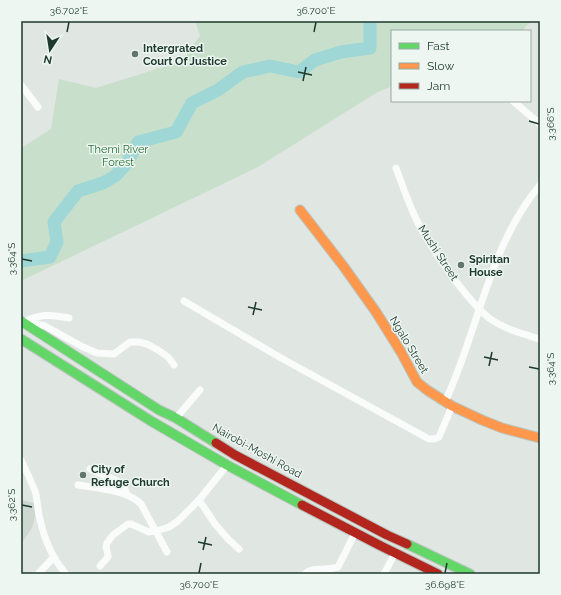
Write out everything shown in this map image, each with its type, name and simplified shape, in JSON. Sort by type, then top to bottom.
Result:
[{"type":"main road","name":"Ngalo Street","points":[[300,210],[344,267],[376,312],[417,382],[449,404],[502,428],[540,438]]},
{"type":"main road","name":"Nairobi-Moshi Road","points":[[23,322],[159,410],[176,418],[235,455],[387,535],[470,574]]},
{"type":"main road","points":[[21,339],[156,425],[227,465],[394,553],[438,574]]},
{"type":"street","points":[[21,85],[38,107]]},
{"type":"street","points":[[514,102],[540,124]]},
{"type":"street","name":"Mushi Street","points":[[396,168],[410,205],[425,237],[463,291],[490,318],[510,329],[540,339]]},
{"type":"street","points":[[184,301],[281,358],[429,438],[434,439],[439,437],[454,382],[497,260],[510,231],[528,200],[540,185]]},
{"type":"street","points":[[23,322],[35,317],[54,315],[69,318]]},
{"type":"street","points":[[23,322],[45,326],[97,353],[114,354],[130,342],[147,344],[168,357],[174,365]]},
{"type":"street","points":[[176,418],[200,390]]},
{"type":"street","points":[[21,460],[35,492],[42,530],[54,556],[66,574]]},
{"type":"street","points":[[100,566],[108,557],[106,547],[113,535],[128,524],[149,532],[169,527],[178,521],[199,500],[227,465]]},
{"type":"street","points":[[90,469],[117,481],[124,487],[127,495]]},
{"type":"street","points":[[78,485],[123,493],[137,500],[141,504],[167,552]]},
{"type":"street","points":[[199,500],[215,524],[238,549]]},
{"type":"street","points":[[305,574],[309,570],[338,567],[355,532]]},
{"type":"street","points":[[384,574],[394,553]]},
{"type":"street","points":[[38,574],[54,556]]},
{"type":"shaded area","points":[[21,500],[34,503],[36,513],[32,528],[21,544]]},
{"type":"green space","name":"Themi River Forest","points":[[195,21],[531,21],[523,30],[391,30],[391,86],[376,93],[258,167],[21,281],[21,148],[51,129],[59,79],[96,88],[182,61],[200,36]]},
{"type":"waterway","points":[[21,261],[50,257],[57,242],[54,222],[78,191],[103,183],[115,176],[127,163],[138,142],[176,132],[192,103],[218,90],[243,72],[270,66],[299,72],[315,60],[341,52],[370,48],[370,21]]},
{"type":"traffic: fast","points":[[21,321],[159,410],[176,418],[216,443]]},
{"type":"traffic: fast","points":[[21,339],[151,421],[227,465],[302,505]]},
{"type":"traffic: fast","points":[[407,544],[470,574]]},
{"type":"traffic: slow","points":[[300,210],[344,267],[376,312],[401,352],[417,382],[452,406],[482,420],[502,428],[540,438]]},
{"type":"traffic: jam","points":[[216,443],[235,455],[407,544]]},
{"type":"traffic: jam","points":[[302,505],[438,574]]},
{"type":"place","name":"Intergrated Court Of Justice","points":[[135,54]]},
{"type":"place","name":"Spiritan House","points":[[461,265]]},
{"type":"place","name":"City of Refuge Church","points":[[83,475]]}]
